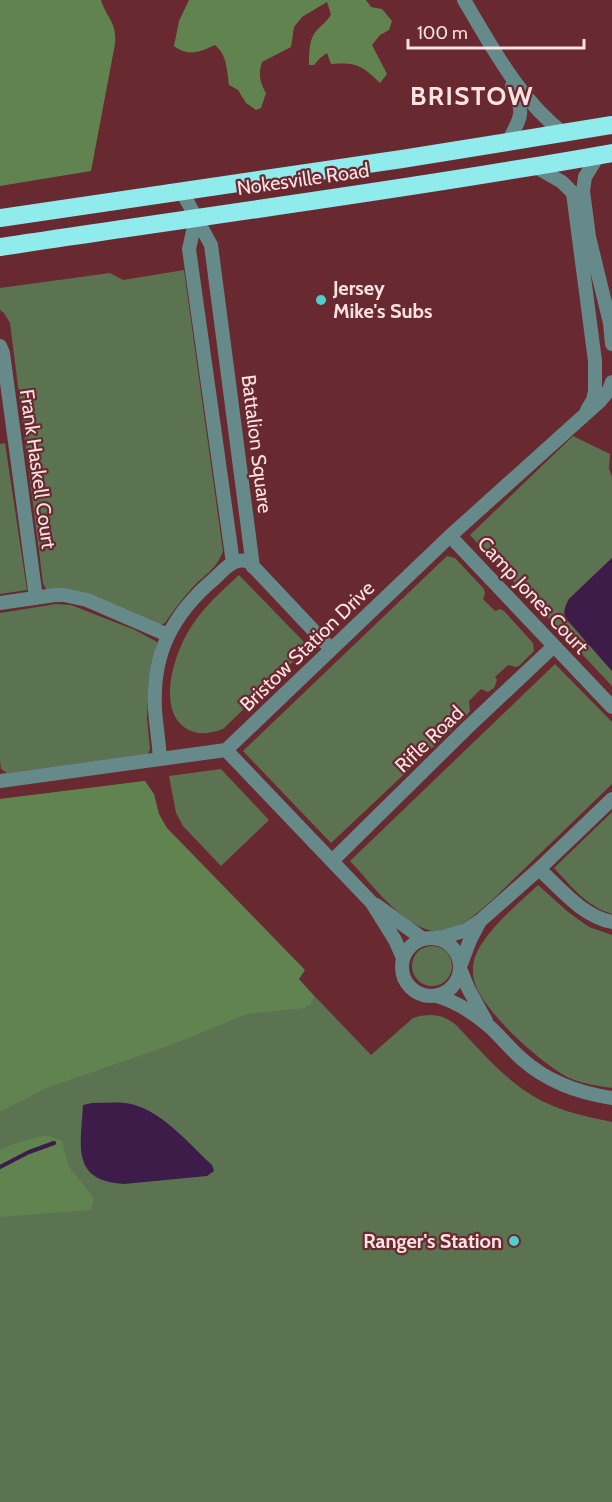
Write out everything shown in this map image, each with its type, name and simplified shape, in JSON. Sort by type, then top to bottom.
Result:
[{"type":"highway","name":"Nokesville Road","points":[[0,218],[391,161],[612,125]]},
{"type":"highway","name":"Nokesville Road","points":[[0,247],[536,167],[605,154]]},
{"type":"street","points":[[464,0],[505,67],[542,116],[562,133]]},
{"type":"street","points":[[505,67],[520,104],[521,113],[508,142]]},
{"type":"street","points":[[605,154],[585,177],[583,191],[589,237],[611,323],[612,344]]},
{"type":"street","name":"Bristow Station Drive","points":[[536,167],[562,182],[573,193],[595,361],[595,391],[584,417]]},
{"type":"street","name":"Battalion Square","points":[[181,190],[211,245],[253,567]]},
{"type":"street","name":"Battalion Square","points":[[196,218],[189,249],[233,563]]},
{"type":"street","points":[[590,326],[611,323]]},
{"type":"street","name":"Frank Haskell Court","points":[[0,346],[3,352],[6,427],[36,598]]},
{"type":"street","name":"Bristow Station Drive","points":[[226,750],[450,536],[584,417],[609,390],[612,382]]},
{"type":"street","name":"Camp Jones Court","points":[[450,536],[612,707]]},
{"type":"street","points":[[160,759],[155,687],[168,635],[189,603],[233,563],[244,560],[249,562],[331,649]]},
{"type":"street","points":[[0,603],[64,595],[87,600],[168,635]]},
{"type":"street","name":"Rifle Road","points":[[332,861],[554,646]]},
{"type":"street","points":[[0,781],[226,750],[372,903],[395,940],[403,958]]},
{"type":"street","points":[[480,921],[467,946],[458,980],[453,988],[437,996],[425,996],[409,986],[402,972],[403,958],[408,949],[415,943],[430,938],[444,937],[466,930],[480,921],[539,869],[612,799]]},
{"type":"street","points":[[539,869],[589,914],[612,922]]},
{"type":"street","points":[[372,903],[430,938],[442,940],[451,945],[457,952],[468,988],[489,1025]]},
{"type":"street","points":[[437,996],[452,1001],[489,1025],[523,1061],[549,1079],[574,1090],[612,1098]]},
{"type":"green space","points":[[0,0],[101,0],[115,31],[115,44],[91,171],[0,186]]},
{"type":"green space","points":[[189,0],[366,0],[371,7],[382,9],[392,21],[389,30],[380,35],[372,45],[387,74],[380,83],[368,72],[353,64],[331,64],[327,53],[314,65],[309,65],[312,37],[331,14],[327,2],[302,17],[294,27],[291,47],[262,62],[260,78],[266,93],[261,108],[256,110],[246,103],[238,90],[229,85],[224,58],[215,45],[194,52],[184,51],[174,46],[179,21]]},
{"type":"green space","points":[[184,270],[223,551],[214,567],[188,592],[165,623],[160,625],[46,589],[43,583],[10,323],[0,310],[0,288],[110,273],[123,280]]},
{"type":"green space","points":[[573,436],[610,454],[612,558],[569,599],[564,613],[566,619],[612,671],[612,686],[470,535]]},
{"type":"green space","points":[[5,443],[27,590],[0,594],[0,444]]},
{"type":"green space","points":[[447,556],[455,558],[484,589],[483,599],[495,611],[500,609],[504,611],[533,643],[534,651],[519,666],[508,665],[495,677],[497,680],[494,688],[488,692],[481,689],[469,701],[470,711],[466,716],[331,843],[243,751]]},
{"type":"green space","points":[[239,575],[304,642],[303,652],[223,729],[208,733],[193,732],[177,720],[172,710],[171,677],[177,655],[186,635],[199,616]]},
{"type":"green space","points":[[56,604],[71,605],[135,630],[157,642],[149,677],[147,718],[150,749],[148,754],[7,773],[1,769],[0,613]]},
{"type":"green space","points":[[555,664],[612,722],[612,784],[498,894],[460,925],[446,930],[433,931],[409,921],[387,902],[350,861]]},
{"type":"green space","points":[[221,769],[269,820],[221,866],[183,826],[176,813],[169,776]]},
{"type":"green space","points":[[145,781],[150,807],[167,842],[371,1055],[413,1018],[425,1015],[441,1017],[456,1025],[496,1066],[529,1094],[559,1108],[612,1122],[612,1502],[0,1502],[0,799]]},
{"type":"green space","points":[[145,781],[154,794],[159,814],[167,828],[305,970],[299,979],[314,996],[311,1004],[305,1008],[247,1014],[171,1045],[46,1088],[0,1112],[0,799]]},
{"type":"green space","points":[[612,812],[612,914],[587,901],[554,868]]},
{"type":"green space","points":[[538,885],[589,927],[612,935],[612,1088],[572,1079],[546,1063],[500,1021],[479,992],[474,980],[474,959],[486,938],[503,918]]},
{"type":"green space","points":[[432,946],[440,947],[446,952],[451,958],[451,974],[446,980],[440,985],[432,986],[424,985],[418,980],[413,974],[412,966],[413,958],[418,952],[424,947]]},
{"type":"green space","points":[[46,1135],[62,1141],[69,1167],[94,1198],[91,1210],[0,1217],[0,1150]]},
{"type":"shaded area","points":[[612,558],[612,671],[566,618],[565,611],[569,599]]},
{"type":"shaded area","points":[[125,1103],[150,1111],[183,1137],[212,1165],[214,1171],[207,1176],[124,1184],[95,1176],[87,1168],[82,1158],[81,1147],[83,1105]]},
{"type":"waterway","points":[[0,1167],[29,1152],[54,1143]]},
{"type":"place","name":"Jersey Mike's Subs","points":[[321,300]]},
{"type":"place","name":"Ranger's Station","points":[[514,1241]]},
{"type":"district","name":"BRISTOW","points":[[472,96]]}]
